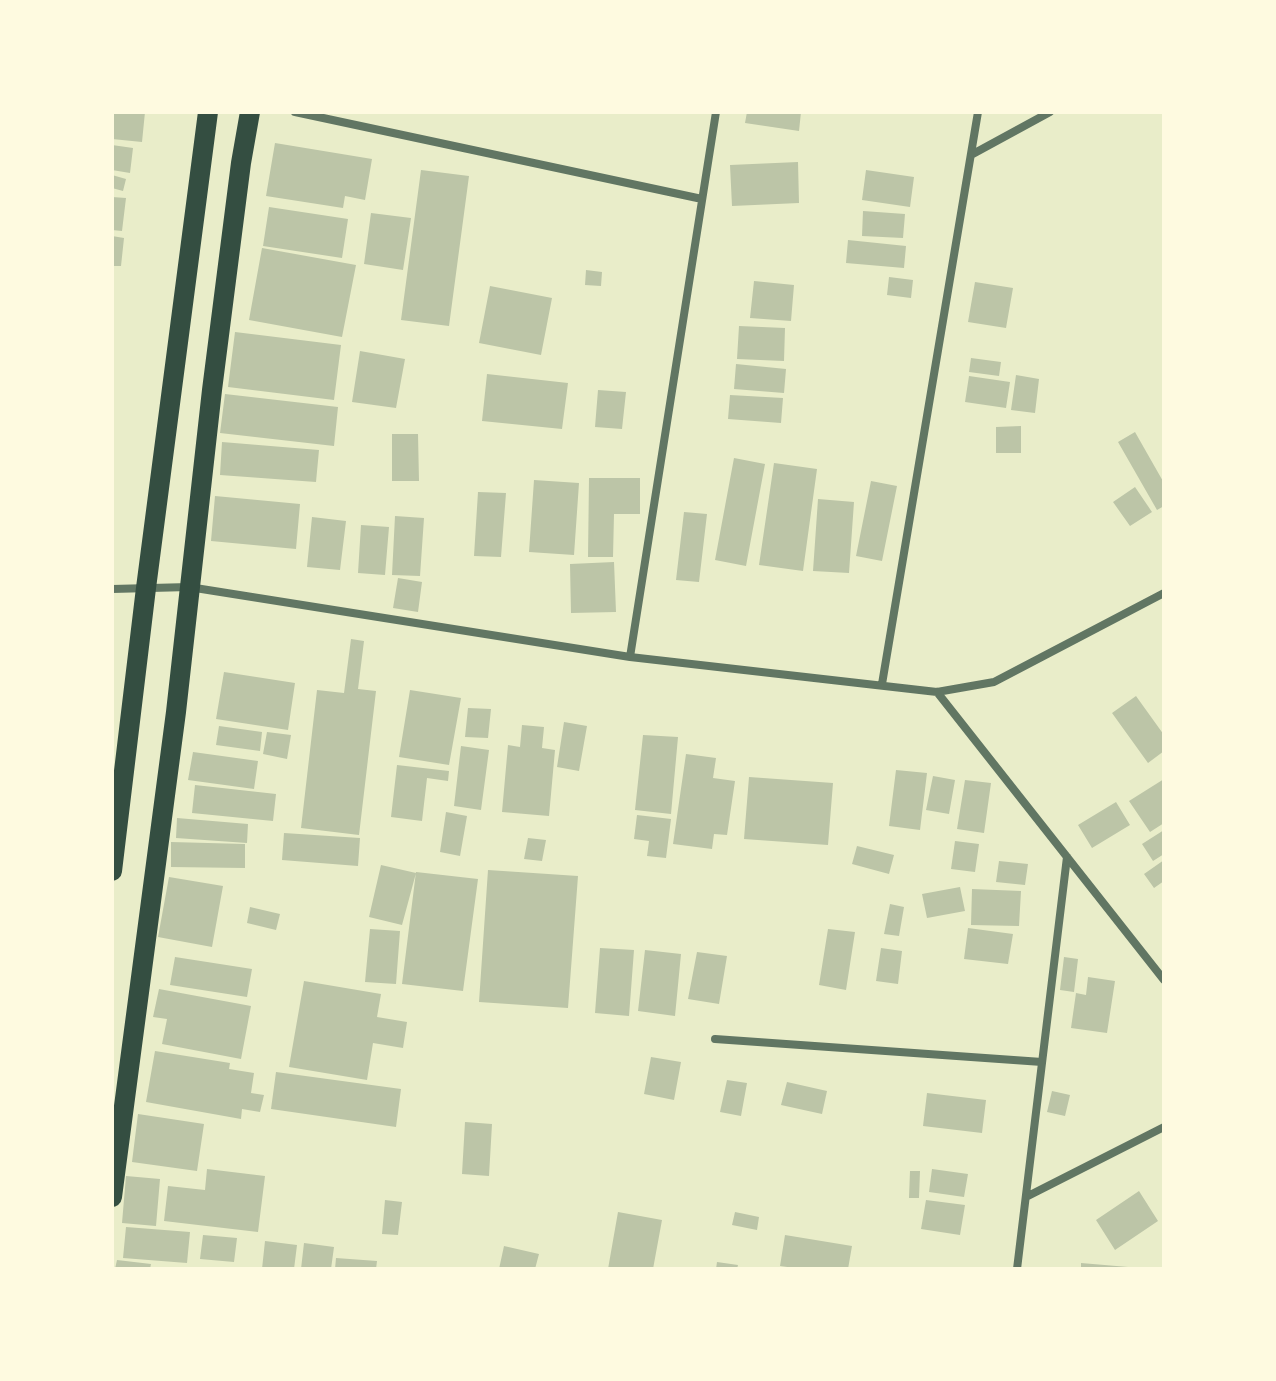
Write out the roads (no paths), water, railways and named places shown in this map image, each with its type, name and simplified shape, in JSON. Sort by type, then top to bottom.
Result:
[{"type":"main road","points":[[112,871],[208,112]]},
{"type":"main road","points":[[112,1197],[176,712],[212,390],[250,112]]},
{"type":"street","points":[[295,112],[702,199]]},
{"type":"street","points":[[630,657],[716,112]]},
{"type":"street","points":[[882,684],[978,112]]},
{"type":"street","points":[[971,155],[1050,112]]},
{"type":"street","points":[[112,589],[189,587],[630,657],[937,692],[994,682],[1164,593]]},
{"type":"street","points":[[937,692],[1164,980]]},
{"type":"street","points":[[1017,1269],[1067,857]]},
{"type":"street","points":[[715,1039],[1042,1062]]},
{"type":"street","points":[[1026,1197],[1164,1127]]}]
